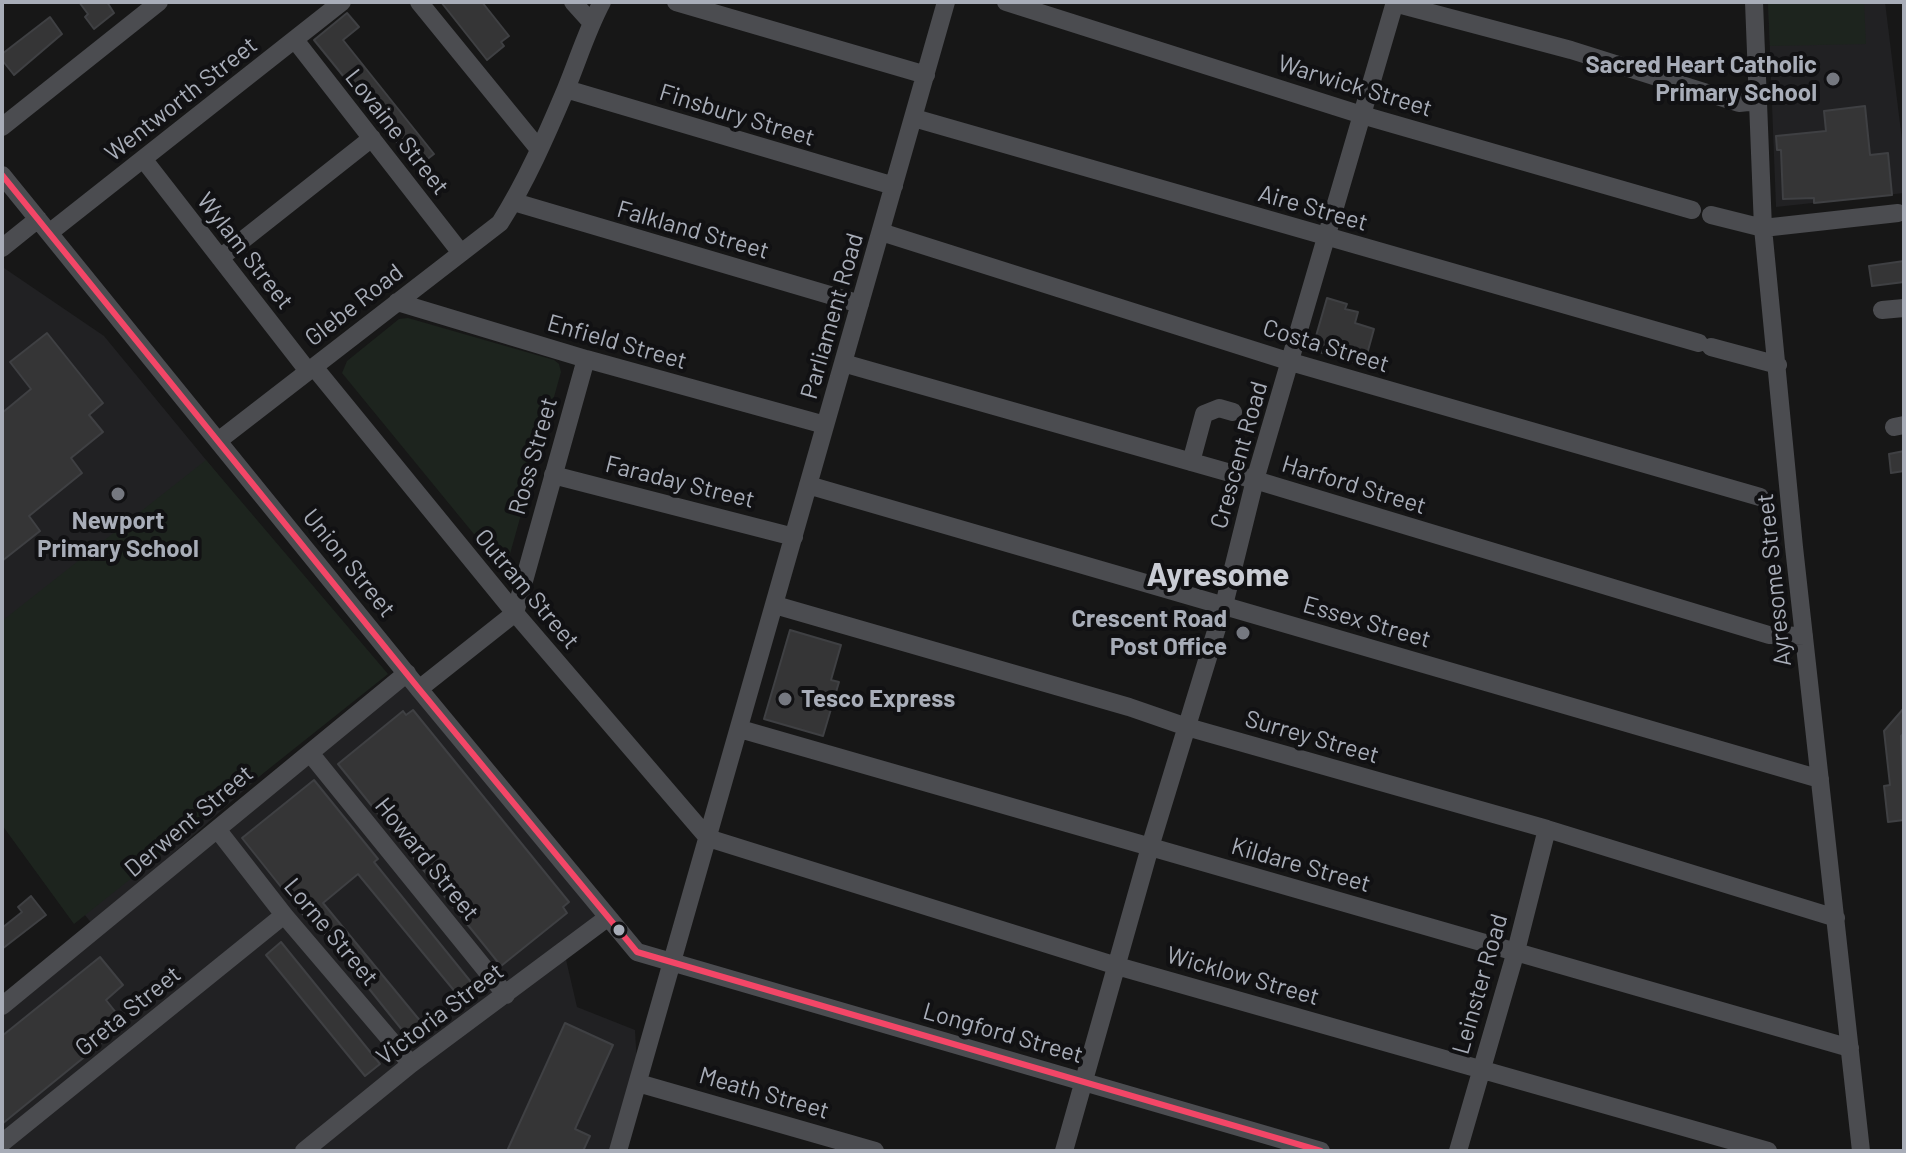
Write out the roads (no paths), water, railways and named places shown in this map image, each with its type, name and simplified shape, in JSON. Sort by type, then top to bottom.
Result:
[{"type":"street","points":[[2,127],[159,2]]},
{"type":"street","name":"Wentworth Street","points":[[2,248],[83,206],[342,2]]},
{"type":"street","points":[[419,2],[538,148]]},
{"type":"street","points":[[573,2],[591,22]]},
{"type":"street","name":"Glebe Road","points":[[218,441],[500,223],[514,202],[602,2]]},
{"type":"street","points":[[676,2],[926,75]]},
{"type":"street","name":"Parliament Road","points":[[618,1151],[946,2]]},
{"type":"street","name":"Warwick Street","points":[[1006,2],[1362,115],[1692,210]]},
{"type":"street","points":[[1394,2],[1571,50],[1739,103],[1758,101]]},
{"type":"street","name":"Crescent Road","points":[[1064,1151],[1150,847],[1224,605],[1255,480],[1394,2]]},
{"type":"street","name":"Ayresome Street","points":[[1754,2],[1763,228],[1790,507],[1861,1151]]},
{"type":"street","name":"Lovaine Street","points":[[295,40],[461,253]]},
{"type":"street","name":"Finsbury Street","points":[[566,89],[894,186]]},
{"type":"street","name":"Aire Street","points":[[914,118],[1778,365]]},
{"type":"street","points":[[220,258],[372,138]]},
{"type":"street","name":"Wylam Street","points":[[144,160],[311,369]]},
{"type":"street","name":"Union Street","points":[[2,175],[607,918],[637,952],[672,962]]},
{"type":"street","name":"Falkland Street","points":[[514,202],[860,304]]},
{"type":"street","points":[[1711,215],[1763,228],[1898,213]]},
{"type":"street","name":"Costa Street","points":[[881,232],[1291,362],[1760,497]]},
{"type":"street","name":"Enfield Street","points":[[397,302],[586,359],[825,425]]},
{"type":"street","points":[[1882,310],[1904,308]]},
{"type":"street","name":"Ross Street","points":[[515,613],[586,359]]},
{"type":"street","name":"Harford Street","points":[[843,363],[1255,480],[1769,635],[1804,636]]},
{"type":"street","name":"Outram Street","points":[[311,369],[708,838]]},
{"type":"street","points":[[1191,462],[1204,414],[1219,408],[1233,412]]},
{"type":"street","name":"Faraday Street","points":[[553,475],[794,537]]},
{"type":"street","name":"Essex Street","points":[[808,485],[1820,779]]},
{"type":"street","name":"Surrey Street","points":[[775,605],[1547,829],[1836,918]]},
{"type":"street","points":[[419,689],[515,613]]},
{"type":"street","name":"Derwent Street","points":[[2,1006],[407,673]]},
{"type":"street","name":"Kildare Street","points":[[740,729],[1850,1048]]},
{"type":"street","name":"Howard Street","points":[[310,753],[506,995]]},
{"type":"street","name":"Lorne Street","points":[[217,829],[284,915],[411,1064]]},
{"type":"street","name":"Leinster Road","points":[[1458,1151],[1516,951],[1547,829]]},
{"type":"street","name":"Wicklow Street","points":[[708,838],[1117,966],[1482,1067],[1768,1151]]},
{"type":"street","name":"Greta Street","points":[[2,1143],[284,915]]},
{"type":"street","name":"Victoria Street","points":[[304,1151],[411,1064],[607,918]]},
{"type":"street","name":"Longford Street","points":[[672,962],[1321,1151]]},
{"type":"street","name":"Meath Street","points":[[638,1083],[875,1151]]},
{"type":"place","name":"Sacred Heart Catholic Primary School","points":[[1833,79]]},
{"type":"place","name":"Newport Primary School","points":[[118,494]]},
{"type":"place","name":"Crescent Road Post Office","points":[[1243,633]]},
{"type":"place","name":"Tesco Express","points":[[785,699]]},
{"type":"district","name":"Ayresome","points":[[1218,575]]}]
